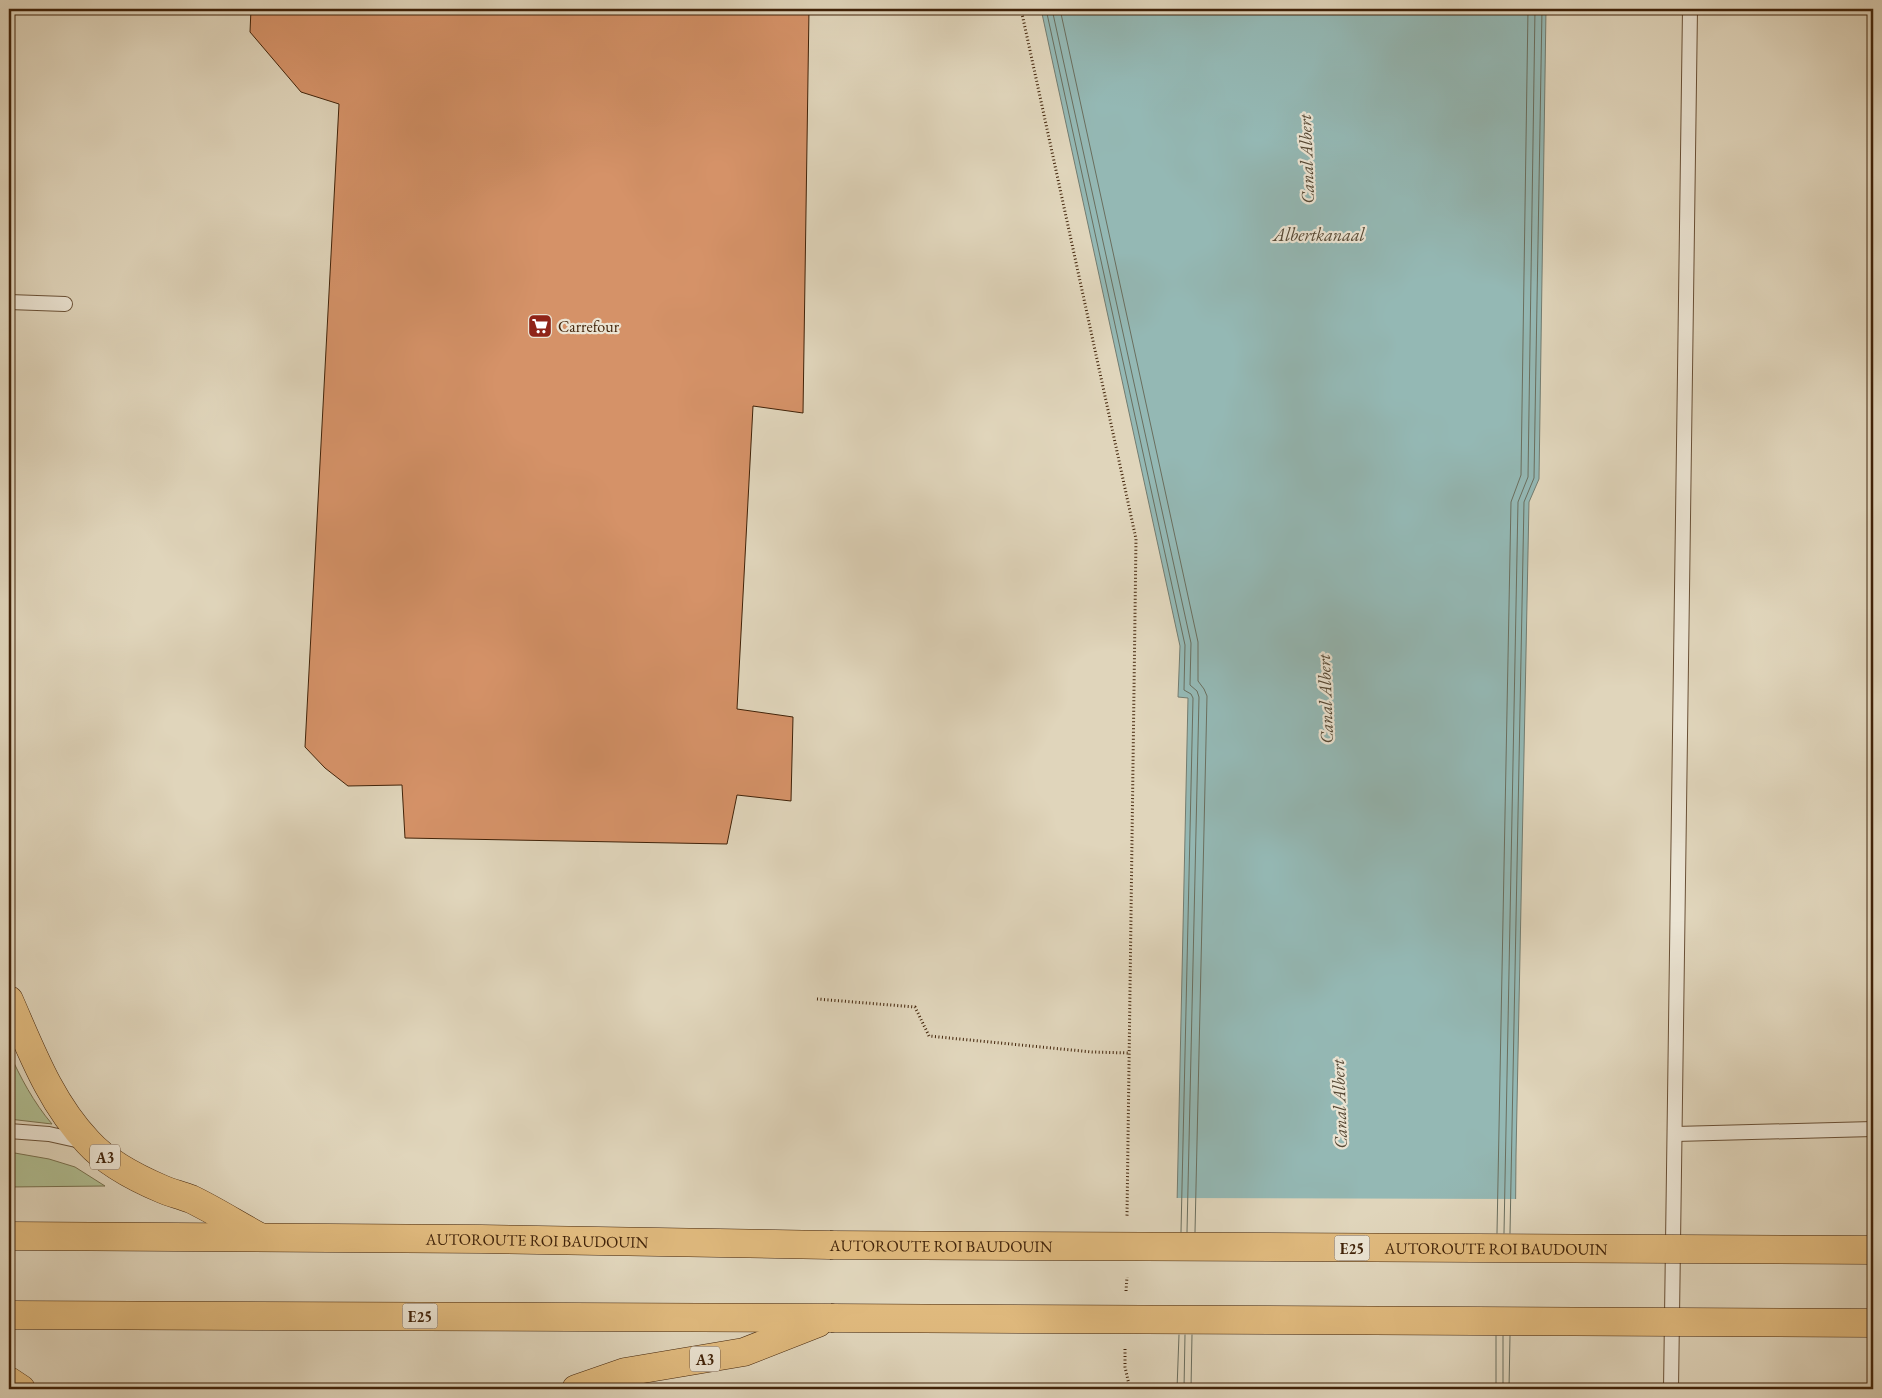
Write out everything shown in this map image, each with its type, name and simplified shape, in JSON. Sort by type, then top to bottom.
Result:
[{"type":"highway","name":"A3","points":[[9,1000],[46,1083],[64,1112],[89,1143],[108,1159],[133,1175],[162,1190],[191,1199],[261,1238]]},
{"type":"highway","name":"AUTOROUTE ROI BAUDOUIN","points":[[9,1236],[480,1239],[830,1245],[1873,1250]]},
{"type":"highway","name":"E25","points":[[9,1315],[1873,1323]]},
{"type":"highway","name":"A3","points":[[576,1389],[626,1372],[744,1352],[831,1318]]},
{"type":"highway","points":[[9,1381],[21,1389]]},
{"type":"lane","points":[[1671,1389],[1690,9]]},
{"type":"lane","points":[[9,302],[65,304]]},
{"type":"lane","points":[[1675,1134],[1873,1129]]},
{"type":"lane","points":[[9,1131],[49,1134],[89,1143]]},
{"type":"path","points":[[1021,9],[1136,539],[1130,1073]]},
{"type":"path","points":[[818,999],[915,1007],[928,1036],[1092,1052],[1130,1053]]},
{"type":"green space","points":[[9,1052],[28,1090],[52,1124],[9,1119]]},
{"type":"green space","points":[[9,1152],[49,1159],[75,1167],[105,1186],[9,1187]]},
{"type":"water","name":"Albertkanaal","points":[[1041,9],[1546,9],[1539,479],[1529,502],[1516,1155],[1514,1389],[1173,1389],[1188,698],[1178,697],[1180,646]]},
{"type":"pier","points":[[1174,1198],[1518,1199],[1517,1389],[1170,1389]]},
{"type":"building","points":[[251,9],[809,9],[803,413],[753,406],[737,709],[793,717],[791,801],[737,795],[727,844],[405,838],[402,785],[348,786],[325,768],[305,747],[339,104],[301,92],[250,32]]},
{"type":"place","name":"Carrefour","points":[[540,326]]},
{"type":"water label","name":"Canal Albert","points":[[1306,159]]},
{"type":"water label","name":"Canal Albert","points":[[1325,699]]},
{"type":"water label","name":"Canal Albert","points":[[1339,1104]]}]
